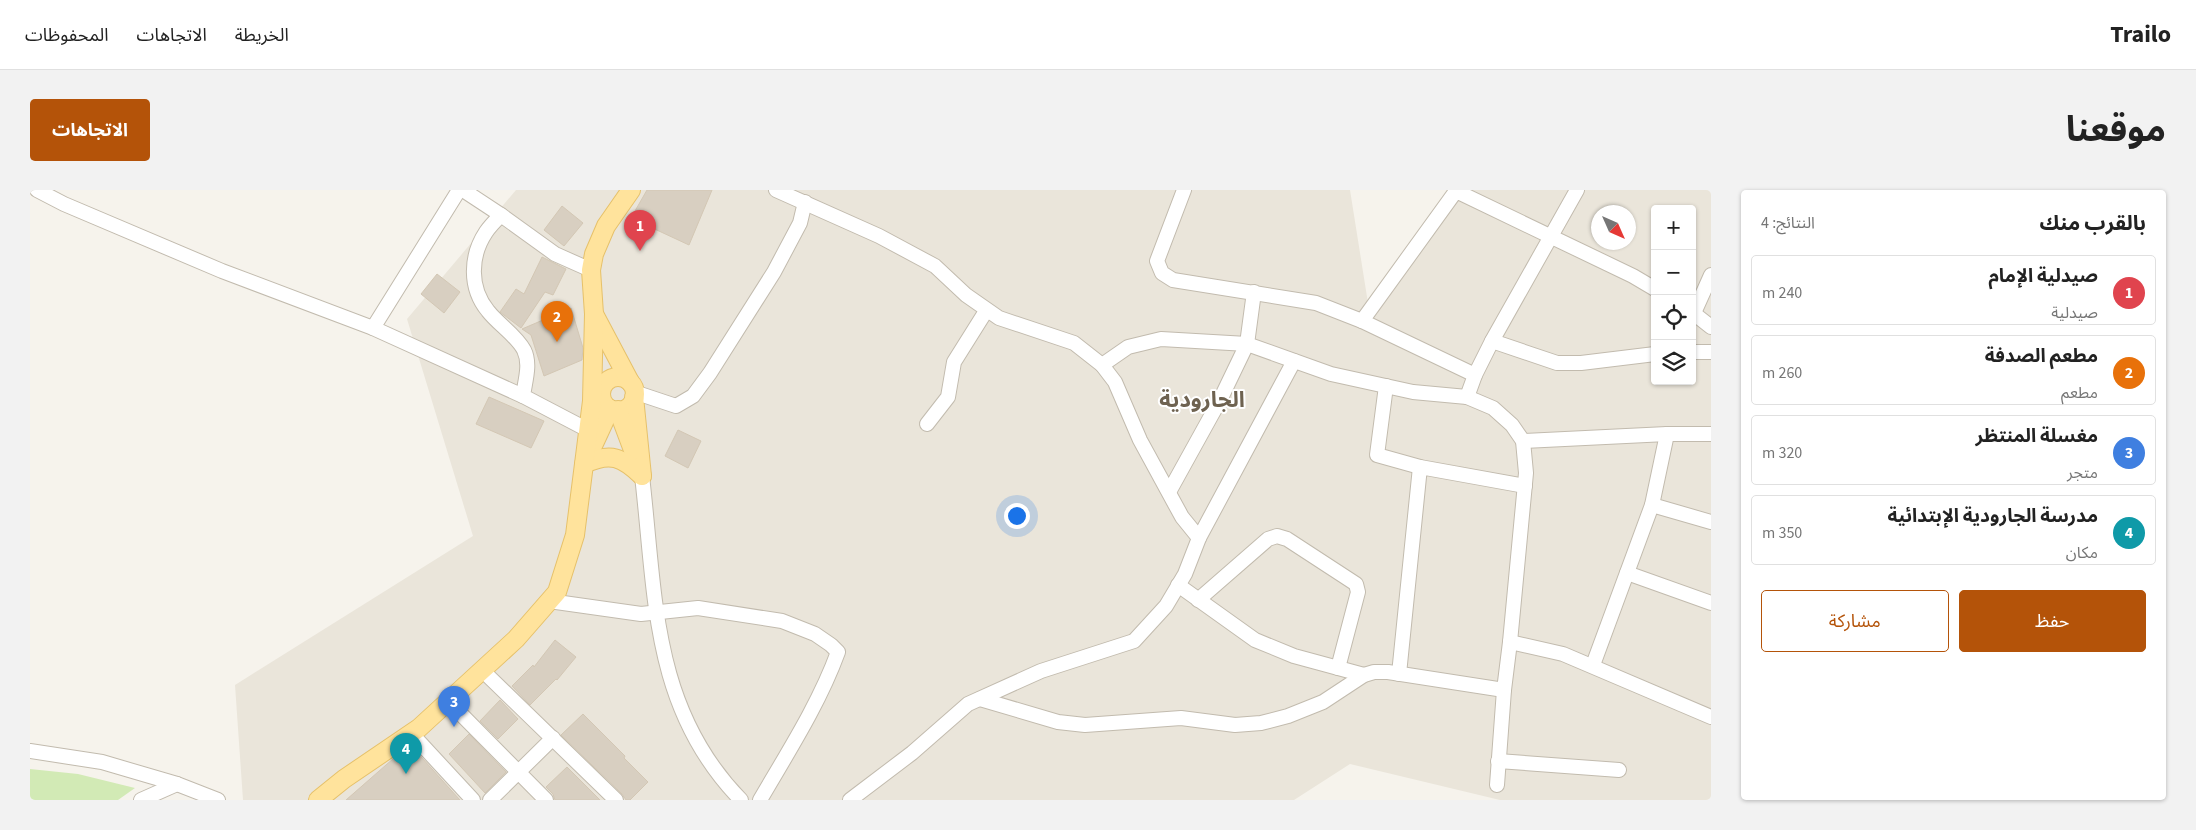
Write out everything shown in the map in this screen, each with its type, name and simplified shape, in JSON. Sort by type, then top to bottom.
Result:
[{"type":"main road","points":[[318,800],[344,779],[411,733],[448,701],[516,639],[557,592],[575,535],[592,401],[594,314],[591,270],[594,254],[606,226],[631,190]]},
{"type":"main road","points":[[594,314],[633,390],[642,476]]},
{"type":"main road","points":[[593,365],[606,382]]},
{"type":"main road","points":[[633,390],[620,377],[615,377],[606,382],[602,387],[601,398],[614,410],[642,476]]},
{"type":"main road","points":[[584,464],[614,410],[629,406],[633,390]]},
{"type":"main road","points":[[584,464],[603,458],[615,457],[629,463],[642,476]]},
{"type":"street","points":[[37,190],[64,204],[214,267],[373,328],[523,396],[588,430]]},
{"type":"street","points":[[373,328],[458,190]]},
{"type":"street","points":[[463,190],[555,254],[591,270]]},
{"type":"street","points":[[776,190],[879,236],[935,266],[986,311],[999,318],[1074,344],[1102,365],[1115,382],[1140,440],[1182,517],[1199,538]]},
{"type":"street","points":[[1184,190],[1157,261],[1162,273],[1173,280],[1316,303],[1362,321],[1475,375]]},
{"type":"street","points":[[1362,321],[1457,190],[1651,287]]},
{"type":"street","points":[[1467,397],[1475,375],[1492,341],[1577,190]]},
{"type":"street","points":[[633,390],[676,406],[693,396],[710,373],[774,272],[800,223],[805,202]]},
{"type":"street","points":[[501,215],[486,231],[478,249],[473,275],[476,294],[487,310],[518,342],[524,351],[528,367],[523,396]]},
{"type":"street","points":[[1696,307],[1711,275]]},
{"type":"street","points":[[1169,492],[1221,398],[1247,344],[1254,292]]},
{"type":"street","points":[[927,424],[948,397],[954,362],[986,311]]},
{"type":"street","points":[[1696,315],[1711,326]]},
{"type":"street","points":[[1102,365],[1128,347],[1161,339],[1247,344],[1267,349],[1331,374],[1447,397],[1467,397],[1493,408],[1512,425],[1523,442],[1526,473],[1504,690],[1497,785]]},
{"type":"street","points":[[1492,341],[1557,363],[1581,363],[1651,354]]},
{"type":"street","points":[[1696,352],[1711,352]]},
{"type":"street","points":[[850,800],[912,753],[968,704],[1041,671],[1134,641],[1166,606],[1178,586],[1199,538],[1294,361]]},
{"type":"street","points":[[1386,386],[1376,455],[1420,467],[1525,486]]},
{"type":"street","points":[[1523,442],[1667,434],[1711,434]]},
{"type":"street","points":[[1593,665],[1652,505],[1667,434]]},
{"type":"street","points":[[1399,674],[1420,467]]},
{"type":"street","points":[[642,476],[655,612],[671,683],[699,746],[741,800]]},
{"type":"street","points":[[1652,505],[1711,522]]},
{"type":"street","points":[[1198,600],[1268,539],[1277,536],[1287,539],[1356,584],[1358,592],[1338,668]]},
{"type":"street","points":[[1627,573],[1711,603]]},
{"type":"street","points":[[1178,586],[1255,640],[1294,656],[1364,675]]},
{"type":"street","points":[[549,602],[641,614],[698,608],[782,621],[816,634],[832,645],[838,652],[831,672],[804,724],[760,800]]},
{"type":"street","points":[[1510,642],[1563,654],[1593,665],[1711,717]]},
{"type":"street","points":[[482,670],[616,800]]},
{"type":"street","points":[[980,699],[1058,722],[1085,725],[1181,718],[1235,725],[1261,723],[1288,716],[1323,702],[1364,675],[1374,672],[1504,690]]},
{"type":"street","points":[[448,701],[546,800]]},
{"type":"street","points":[[411,733],[473,800]]},
{"type":"street","points":[[490,800],[553,738]]},
{"type":"street","points":[[30,751],[102,762],[177,784],[218,800]]},
{"type":"street","points":[[1498,761],[1619,770]]},
{"type":"street","points":[[141,800],[177,784]]},
{"type":"shaded area","points":[[516,190],[1350,190],[1371,322],[1465,190],[1711,190],[1711,800],[1500,800],[1350,764],[1294,800],[243,800],[235,685],[473,536],[407,319]]},
{"type":"green space","points":[[30,769],[78,774],[135,788],[118,800],[30,800]]},
{"type":"building","points":[[647,190],[712,190],[689,245],[631,218]]},
{"type":"building","points":[[562,206],[583,223],[564,246],[544,230]]},
{"type":"building","points":[[542,257],[566,269],[553,295],[545,292],[521,328],[500,312],[516,289],[524,294]]},
{"type":"building","points":[[437,274],[460,292],[444,313],[421,294]]},
{"type":"building","points":[[571,308],[583,348],[582,360],[544,376],[531,335],[522,329]]},
{"type":"building","points":[[489,397],[544,421],[531,448],[476,424]]},
{"type":"building","points":[[678,430],[701,441],[688,468],[665,456]]},
{"type":"building","points":[[555,640],[576,657],[557,680],[530,705],[512,686],[533,665],[534,667]]},
{"type":"building","points":[[500,700],[518,719],[498,739],[480,721]]},
{"type":"building","points":[[583,714],[648,782],[630,800],[626,800],[561,735]]},
{"type":"building","points":[[469,734],[506,772],[485,793],[449,754]]},
{"type":"building","points":[[408,748],[413,748],[460,800],[346,800],[394,758]]},
{"type":"building","points":[[567,767],[600,800],[555,800],[553,794],[546,787]]},
{"type":"place","name":"صيدلية الإمام","points":[[640,251]]},
{"type":"place","name":"مطعم الصدفة","points":[[557,342]]},
{"type":"place","name":"مغسلة المنتظر","points":[[454,727]]},
{"type":"place","name":"مدرسة الجارودية الإبتدائية","points":[[406,774]]},
{"type":"district","name":"الجارودية","points":[[1202,400]]}]
